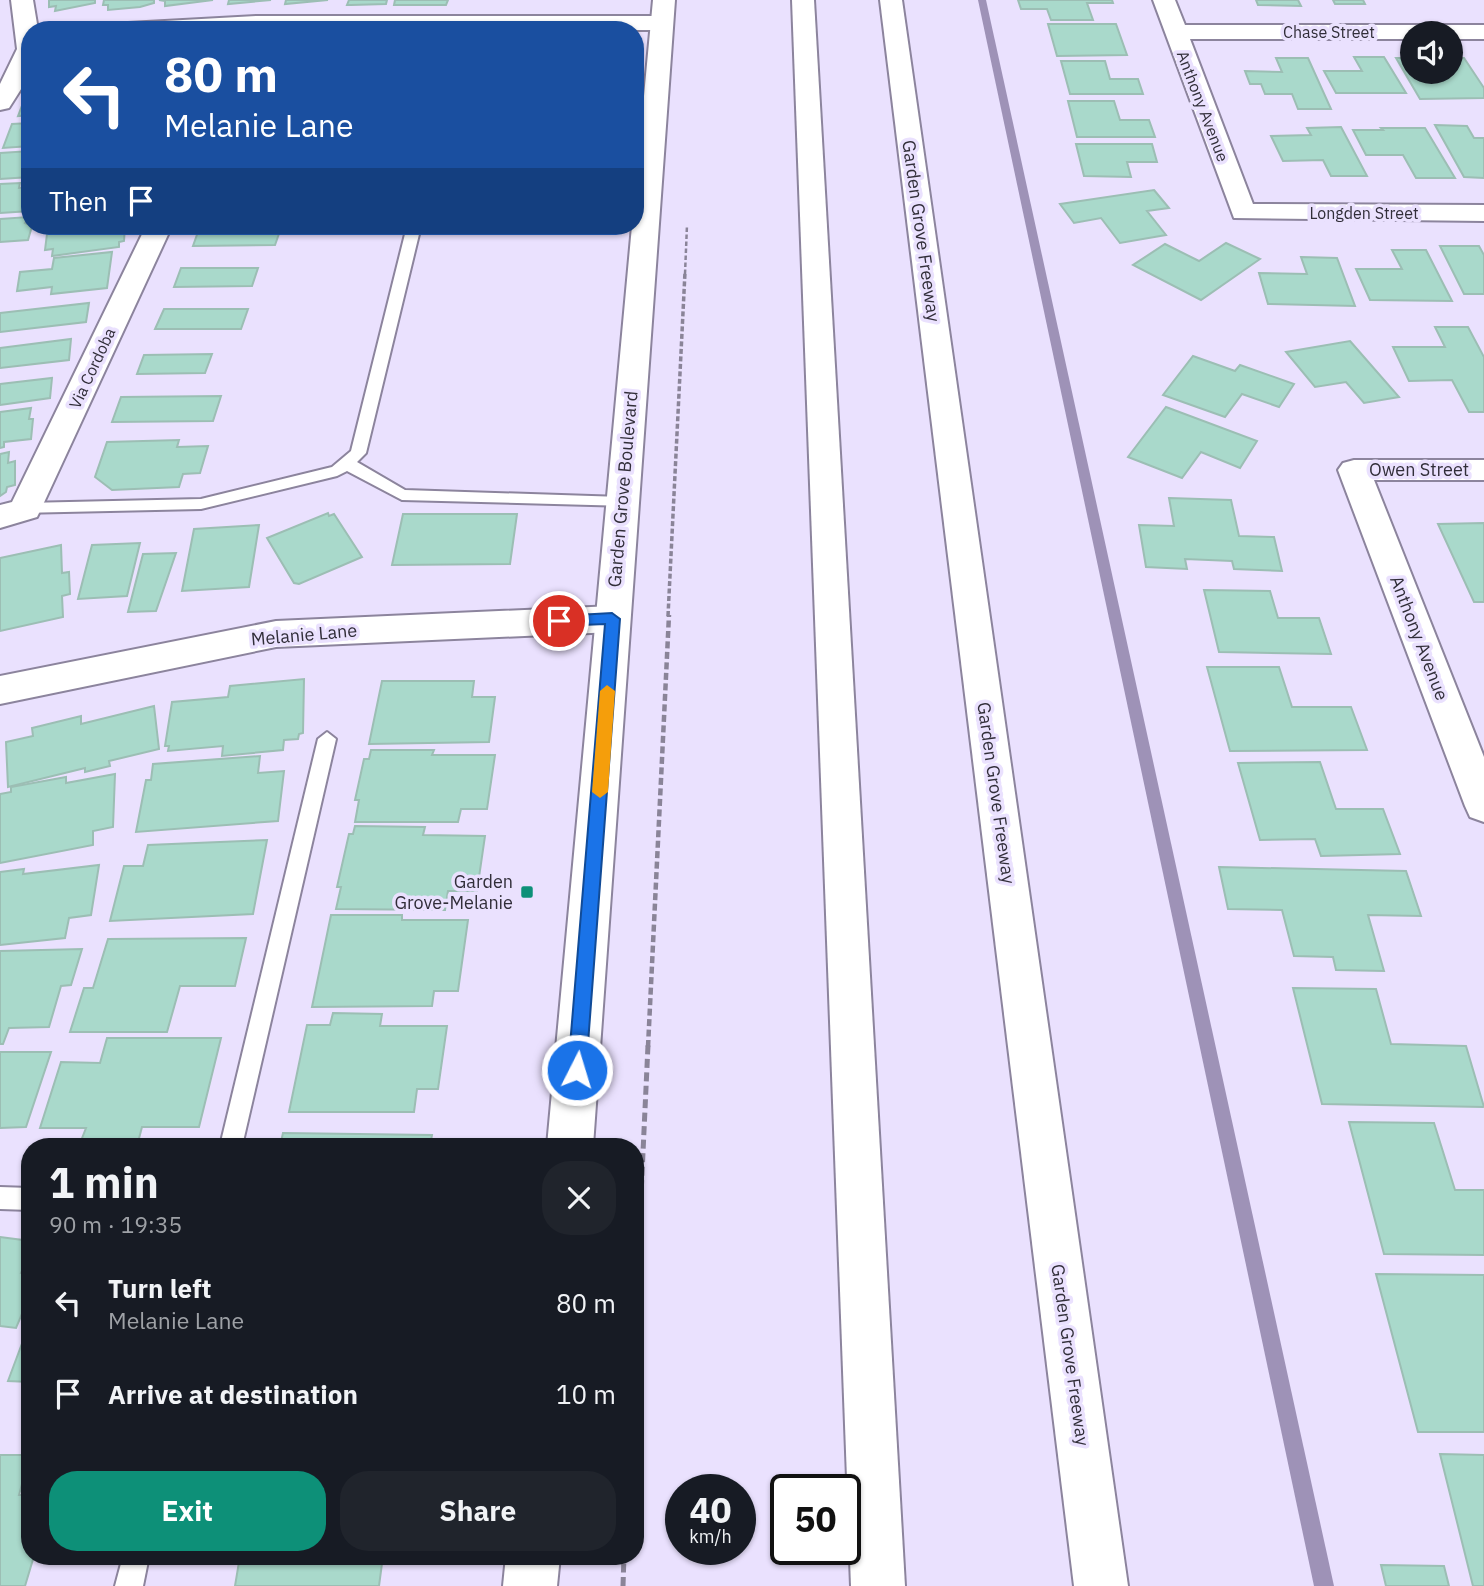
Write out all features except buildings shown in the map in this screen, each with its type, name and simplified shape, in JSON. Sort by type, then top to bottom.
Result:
[{"type":"main road","points":[[22,0],[25,21]]},
{"type":"main road","points":[[803,0],[878,1586]]},
{"type":"main road","name":"Garden Grove Freeway","points":[[891,0],[1101,1586]]},
{"type":"main road","name":"Anthony Avenue","points":[[1164,0],[1243,212]]},
{"type":"main road","points":[[343,21],[492,11],[663,11]]},
{"type":"main road","name":"Garden Grove Boulevard","points":[[644,139],[663,11]]},
{"type":"main road","name":"Chase Street","points":[[1174,32],[1484,32]]},
{"type":"main road","points":[[0,40],[21,36]]},
{"type":"main road","points":[[0,103],[21,65]]},
{"type":"main road","name":"Longden Street","points":[[1243,212],[1484,213]]},
{"type":"main road","name":"Via Cordoba","points":[[12,513],[154,235]]},
{"type":"main road","name":"Garden Grove Boulevard","points":[[571,1138],[622,502],[638,235]]},
{"type":"main road","name":"Anthony Avenue","points":[[1354,470],[1484,806]]},
{"type":"main road","name":"Owen Street","points":[[1354,470],[1484,470]]},
{"type":"main road","name":"Melanie Lane","points":[[0,690],[276,634],[612,619]]},
{"type":"main road","points":[[530,1586],[532,1565]]},
{"type":"lane","points":[[12,513],[201,504],[337,471],[358,453],[412,235]]},
{"type":"lane","points":[[346,463],[402,495],[622,502]]},
{"type":"lane","points":[[233,1138],[327,739]]},
{"type":"lane","points":[[0,1198],[21,1199]]},
{"type":"lane","points":[[129,1586],[134,1565]]},
{"type":"path","points":[[644,1138],[687,222]]},
{"type":"path","points":[[623,1586],[624,1565]]},
{"type":"waterway","points":[[982,0],[1324,1586]]},
{"type":"slow traffic","points":[[600,792],[607,691]]},
{"type":"place","name":"Garden Grove-Melanie","points":[[527,892]]},
{"type":"route","points":[[559,621],[612,619],[577,1070]]}]
